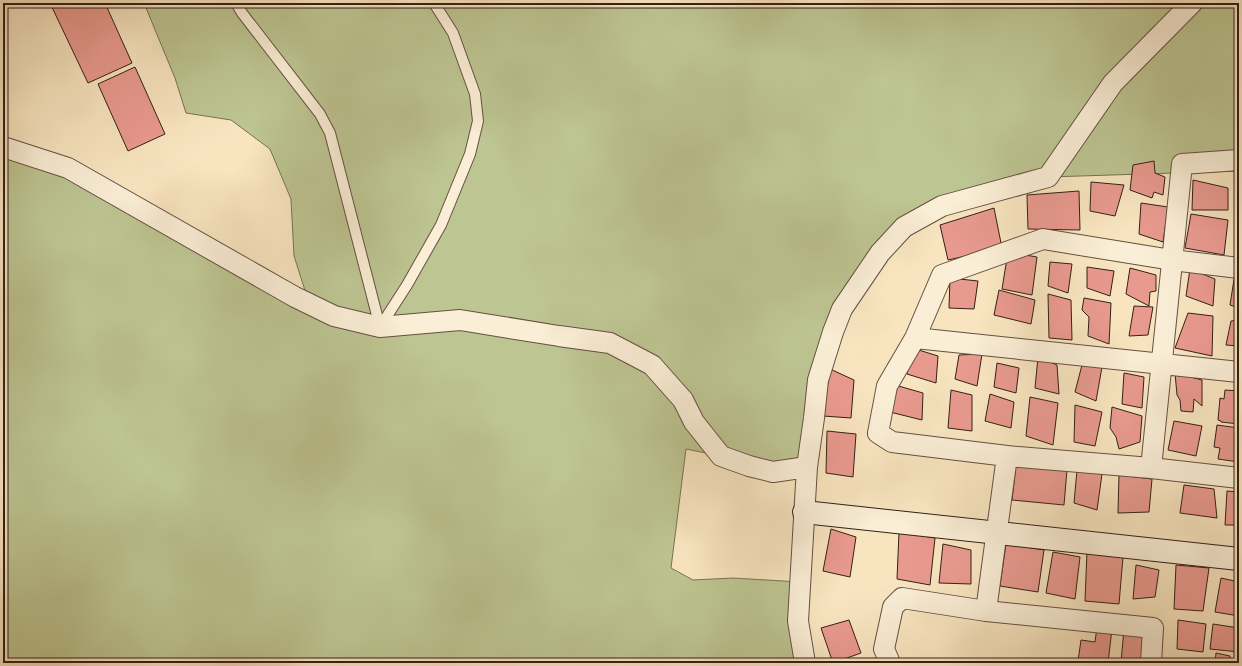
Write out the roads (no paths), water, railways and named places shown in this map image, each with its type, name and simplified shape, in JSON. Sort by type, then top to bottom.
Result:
[{"type":"street","points":[[806,663],[798,621],[807,468],[818,380],[842,309],[880,252],[904,227],[942,206],[1048,177],[1113,83],[1192,3]]},
{"type":"street","points":[[3,147],[68,168],[295,297],[334,316],[380,327],[460,320],[610,343],[652,366],[683,400],[694,422],[721,456],[749,466],[774,472],[807,468]]},
{"type":"street","points":[[1151,468],[1182,164],[1239,160]]},
{"type":"street","points":[[1239,268],[1172,260],[1043,239],[942,275],[915,338],[887,386],[878,433],[892,442],[1007,456],[1151,468],[1239,478]]},
{"type":"street","points":[[915,338],[1239,372]]},
{"type":"street","points":[[986,611],[1007,456]]},
{"type":"street","points":[[804,512],[1239,559]]},
{"type":"street","points":[[890,663],[884,649],[893,607],[902,598],[986,611],[1153,628],[1151,663]]},
{"type":"lane","points":[[236,3],[242,13],[320,114],[330,133],[380,327]]},
{"type":"lane","points":[[380,327],[407,285],[441,225],[470,154],[478,121],[474,94],[454,34],[434,3]]}]
